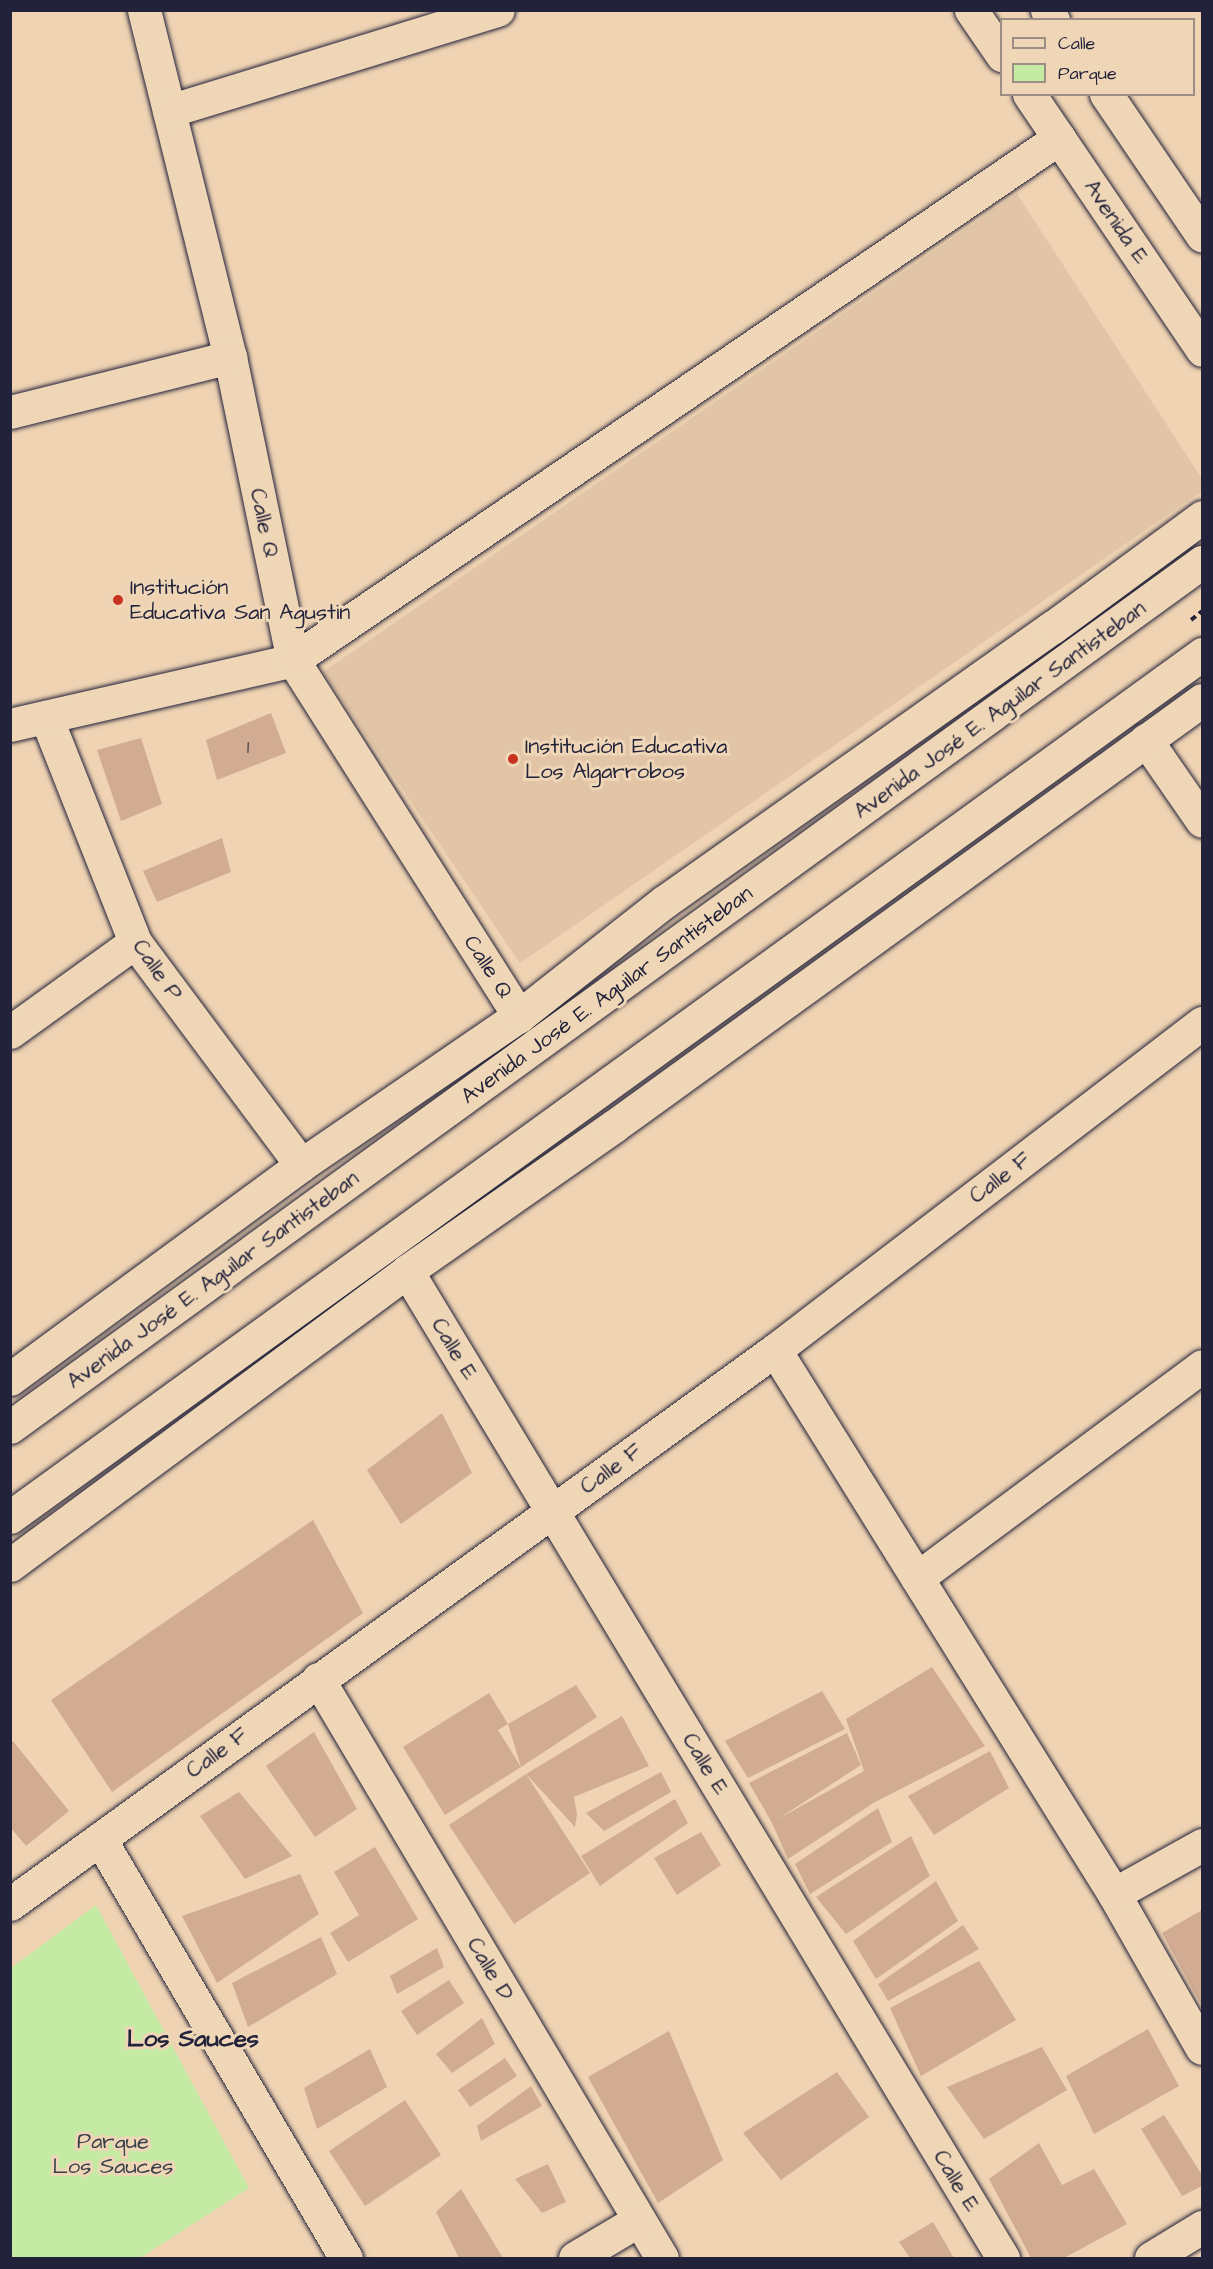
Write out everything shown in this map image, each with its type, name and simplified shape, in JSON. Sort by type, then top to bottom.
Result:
[{"type":"street","name":"Calle Q","points":[[144,10],[230,357],[293,660],[519,1016]]},
{"type":"street","points":[[169,111],[498,10]]},
{"type":"street","points":[[971,10],[1000,52]]},
{"type":"street","name":"Avenida E","points":[[1030,96],[1203,350]]},
{"type":"street","points":[[1107,96],[1203,235]]},
{"type":"street","points":[[10,724],[293,660],[1059,138]]},
{"type":"street","points":[[10,412],[230,357]]},
{"type":"street","name":"Avenida José E. Aguilar Santisteban","points":[[10,1378],[301,1165],[519,1016],[664,902],[1053,627],[1203,517]]},
{"type":"street","name":"Avenida José E. Aguilar Santisteban","points":[[10,1427],[1203,562]]},
{"type":"street","points":[[10,1517],[1203,654]]},
{"type":"street","points":[[10,1564],[407,1271],[614,1126],[1203,700]]},
{"type":"street","name":"Calle P","points":[[45,717],[135,942],[301,1165]]},
{"type":"street","points":[[1146,740],[1203,821]]},
{"type":"street","points":[[14,1028],[135,942]]},
{"type":"street","name":"Calle F","points":[[10,1904],[775,1350],[1203,1023]]},
{"type":"street","name":"Calle E","points":[[407,1271],[1002,2259]]},
{"type":"street","points":[[775,1350],[1114,1894],[1203,2048]]},
{"type":"street","points":[[917,1578],[1203,1366]]},
{"type":"street","name":"Calle D","points":[[318,1679],[662,2259]]},
{"type":"street","points":[[100,1839],[346,2259]]},
{"type":"street","points":[[1114,1894],[1203,1845]]},
{"type":"street","points":[[575,2259],[639,2220]]},
{"type":"street","points":[[1151,2259],[1203,2227]]},
{"type":"shaded area","points":[[1017,194],[1202,479],[1202,491],[520,963],[323,672]]},
{"type":"green space","name":"Parque Los Sauces","points":[[96,1905],[249,2188],[140,2258],[11,2258],[11,1968]]},
{"type":"building","points":[[271,713],[286,753],[217,780],[206,740]]},
{"type":"building","points":[[141,738],[162,804],[121,821],[97,750]]},
{"type":"building","points":[[222,838],[231,872],[157,902],[143,871]]},
{"type":"building","points":[[442,1413],[472,1473],[401,1524],[367,1470]]},
{"type":"building","points":[[313,1520],[363,1613],[112,1792],[51,1700]]},
{"type":"building","points":[[932,1667],[985,1746],[875,1802],[788,1859],[772,1823],[749,1783],[847,1733],[861,1765],[778,1819],[864,1771],[846,1719]]},
{"type":"building","points":[[576,1685],[597,1717],[521,1767],[508,1724]]},
{"type":"building","points":[[822,1691],[845,1729],[748,1778],[725,1741]]},
{"type":"building","points":[[489,1693],[508,1724],[498,1730],[521,1767],[445,1815],[403,1747]]},
{"type":"building","points":[[622,1716],[649,1766],[574,1797],[577,1814],[575,1827],[526,1774]]},
{"type":"building","points":[[314,1732],[357,1809],[315,1837],[266,1766]]},
{"type":"building","points":[[13,1741],[69,1811],[26,1846],[10,1827],[10,1743]]},
{"type":"building","points":[[990,1751],[1009,1788],[934,1835],[908,1796]]},
{"type":"building","points":[[661,1772],[671,1792],[604,1831],[586,1813]]},
{"type":"building","points":[[526,1774],[590,1873],[514,1924],[449,1825]]},
{"type":"building","points":[[239,1792],[292,1856],[245,1879],[200,1816]]},
{"type":"building","points":[[675,1799],[688,1823],[600,1886],[581,1856]]},
{"type":"building","points":[[878,1808],[892,1842],[810,1894],[795,1864]]},
{"type":"building","points":[[701,1832],[721,1865],[677,1895],[654,1858]]},
{"type":"building","points":[[911,1836],[930,1876],[846,1934],[816,1897]]},
{"type":"building","points":[[375,1847],[418,1919],[348,1962],[330,1933],[359,1915],[334,1872]]},
{"type":"building","points":[[300,1874],[319,1914],[217,1983],[182,1916]]},
{"type":"building","points":[[936,1881],[958,1921],[876,1979],[853,1941]]},
{"type":"building","points":[[1202,1910],[1202,2006],[1162,1933]]},
{"type":"building","points":[[963,1925],[979,1949],[888,2001],[878,1984]]},
{"type":"building","points":[[321,1937],[337,1974],[248,2027],[232,1983]]},
{"type":"building","points":[[437,1948],[444,1967],[397,1994],[390,1976]]},
{"type":"building","points":[[979,1961],[1016,2020],[921,2076],[890,2008]]},
{"type":"building","points":[[449,1980],[464,2003],[417,2035],[401,2011]]},
{"type":"building","points":[[482,2018],[495,2044],[452,2073],[436,2054]]},
{"type":"building","points":[[1148,2029],[1179,2086],[1094,2134],[1066,2076]]},
{"type":"building","points":[[669,2031],[723,2160],[658,2203],[588,2077]]},
{"type":"building","points":[[1042,2047],[1067,2090],[984,2139],[947,2087]]},
{"type":"building","points":[[370,2049],[387,2087],[317,2129],[304,2088]]},
{"type":"building","points":[[505,2058],[517,2076],[470,2107],[458,2090]]},
{"type":"building","points":[[837,2072],[869,2117],[781,2180],[743,2133]]},
{"type":"building","points":[[531,2086],[542,2106],[481,2141],[477,2126]]},
{"type":"building","points":[[405,2100],[441,2155],[365,2206],[329,2151]]},
{"type":"building","points":[[1164,2115],[1202,2175],[1202,2186],[1182,2196],[1141,2129]]},
{"type":"building","points":[[1039,2143],[1062,2185],[1094,2169],[1127,2224],[1064,2258],[1031,2258],[989,2179]]},
{"type":"building","points":[[548,2164],[566,2202],[542,2213],[515,2179]]},
{"type":"building","points":[[461,2189],[503,2258],[459,2258],[436,2212]]},
{"type":"building","points":[[933,2222],[954,2258],[910,2258],[899,2242]]},
{"type":"place","name":"Institución Educativa San Agustin","points":[[118,600]]},
{"type":"place","name":"Institución Educativa Los Algarrobos","points":[[513,759]]},
{"type":"district","name":"Los Sauces","points":[[193,2040]]}]
